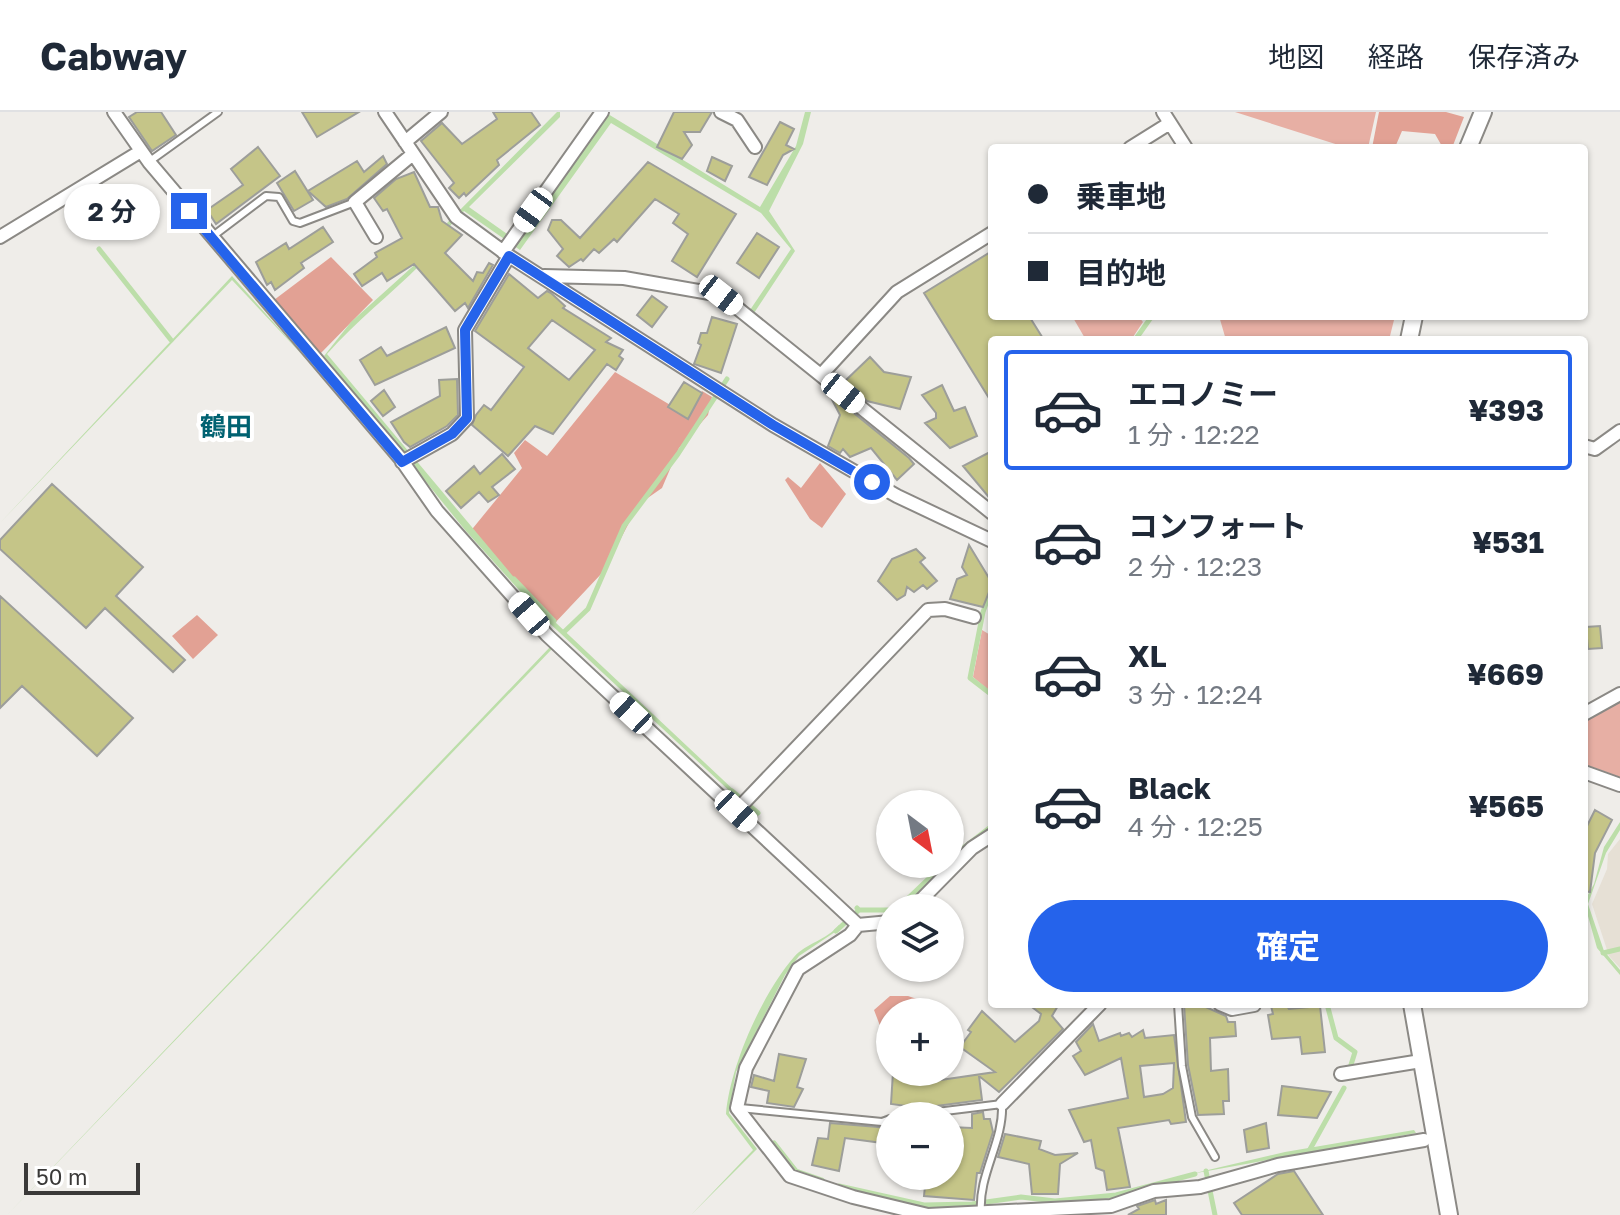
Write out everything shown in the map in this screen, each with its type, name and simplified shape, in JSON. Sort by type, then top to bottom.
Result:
[{"type":"street","points":[[114,112],[145,156],[211,237],[402,462],[437,511],[547,635],[858,925]]},
{"type":"street","points":[[385,112],[456,217],[506,254],[773,425],[897,496],[988,539]]},
{"type":"street","points":[[376,237],[355,202],[441,112]]},
{"type":"street","points":[[402,462],[452,434],[467,418],[465,330],[506,254],[602,112]]},
{"type":"street","points":[[721,112],[737,120],[755,147]]},
{"type":"street","points":[[1470,144],[1483,112]]},
{"type":"street","points":[[1135,144],[1167,118],[1183,144]]},
{"type":"street","points":[[0,237],[145,156]]},
{"type":"street","points":[[821,375],[897,292],[988,235]]},
{"type":"street","points":[[544,276],[624,278],[721,295],[988,510]]},
{"type":"street","points":[[1588,447],[1595,449],[1620,431]]},
{"type":"street","points":[[736,811],[928,610],[945,609],[974,617]]},
{"type":"street","points":[[1588,712],[1620,694]]},
{"type":"street","points":[[1588,776],[1620,785]]},
{"type":"street","points":[[927,894],[972,848],[988,838]]},
{"type":"street","points":[[876,923],[858,925],[850,935],[798,969],[746,1068],[737,1108],[790,1176],[853,1197],[928,1215],[1111,1206],[1154,1191],[1200,1187],[1278,1165],[1424,1140]]},
{"type":"street","points":[[1002,1104],[1096,1008]]},
{"type":"street","points":[[1413,1008],[1449,1215]]},
{"type":"street","points":[[1341,1074],[1421,1061]]},
{"type":"lane","points":[[145,156],[218,112]]},
{"type":"lane","points":[[211,237],[266,196],[279,197],[293,221],[300,223],[355,202]]},
{"type":"lane","points":[[1178,1008],[1182,1066],[1192,1117],[1215,1157]]},
{"type":"lane","points":[[964,1109],[1002,1104],[990,1164],[981,1189],[981,1212]]},
{"type":"lane","points":[[737,1108],[876,1121]]},
{"type":"shaded area","points":[[560,112],[560,117],[469,207],[517,241],[608,114],[760,207],[796,146],[805,112],[811,112],[803,144],[769,211],[795,251],[754,313],[750,310],[791,249],[761,213],[611,123],[520,250],[464,211],[421,264],[327,354],[538,606],[738,794],[736,797],[545,619],[465,530],[324,356],[351,322],[421,259],[447,223]]},
{"type":"shaded area","points":[[1235,112],[1376,112],[1369,144],[1335,144]]},
{"type":"shaded area","points":[[1379,112],[1446,112],[1464,117],[1454,144],[1441,144],[1435,134],[1402,131],[1396,144],[1373,144]]},
{"type":"shaded area","points":[[331,257],[373,300],[319,355],[274,300]]},
{"type":"shaded area","points":[[232,276],[308,361],[232,280],[0,523]]},
{"type":"shaded area","points":[[1074,320],[1143,322],[1134,336],[1084,336]]},
{"type":"shaded area","points":[[1220,320],[1394,320],[1390,336],[1225,336]]},
{"type":"shaded area","points":[[615,372],[687,415],[702,391],[712,397],[708,415],[679,448],[662,488],[639,504],[603,572],[553,625],[469,533],[522,468],[514,453],[525,440],[547,456]]},
{"type":"shaded area","points":[[820,463],[846,494],[822,528],[810,519],[785,480],[788,477],[801,488]]},
{"type":"shaded area","points":[[197,615],[218,635],[193,659],[172,636]]},
{"type":"shaded area","points":[[982,630],[988,634],[988,690],[973,677]]},
{"type":"shaded area","points":[[550,647],[552,649],[7,1215]]},
{"type":"shaded area","points":[[1620,701],[1620,777],[1588,765],[1588,718]]},
{"type":"shaded area","points":[[1620,822],[1620,830],[1606,853],[1588,904],[1588,895],[1604,847]]},
{"type":"shaded area","points":[[1620,839],[1620,968],[1609,956],[1592,904],[1607,869],[1608,854]]},
{"type":"shaded area","points":[[1588,904],[1604,951],[1620,970],[1620,975],[1597,948],[1588,916]]},
{"type":"shaded area","points":[[839,925],[841,928],[799,956],[785,975],[736,1072],[729,1113],[757,1149],[691,1215],[753,1150],[726,1114],[734,1074],[759,1010],[794,957]]},
{"type":"shaded area","points":[[908,996],[914,998],[888,998]]},
{"type":"shaded area","points":[[1414,1130],[1416,1133],[1191,1174],[1285,1152]]},
{"type":"building","points":[[137,112],[161,112],[176,135],[152,151],[129,117]]},
{"type":"building","points":[[302,112],[359,112],[317,137]]},
{"type":"building","points":[[493,112],[531,112],[540,125],[497,160],[499,165],[466,196],[464,193],[459,198],[449,188],[454,183],[421,141],[442,123],[462,144],[497,119]]},
{"type":"building","points":[[674,112],[712,112],[700,132],[684,132],[692,145],[682,159],[657,147]]},
{"type":"building","points":[[780,122],[794,129],[786,145],[794,149],[783,155],[767,185],[749,177]]},
{"type":"building","points":[[258,147],[280,176],[216,224],[207,210],[243,185],[231,169]]},
{"type":"building","points":[[383,156],[387,164],[347,199],[326,207],[308,191],[357,161],[364,172]]},
{"type":"building","points":[[712,157],[732,166],[725,181],[707,171]]},
{"type":"building","points":[[648,162],[736,214],[697,277],[672,261],[688,234],[673,223],[679,214],[655,199],[617,242],[614,239],[599,253],[594,249],[583,261],[581,259],[569,267],[557,256],[563,249],[548,230],[552,220],[561,220],[580,238]]},
{"type":"building","points":[[295,171],[313,200],[294,211],[277,183]]},
{"type":"building","points":[[414,172],[430,207],[438,207],[442,221],[462,235],[445,253],[473,281],[477,272],[483,273],[489,263],[493,265],[468,308],[465,303],[455,311],[414,264],[387,281],[382,273],[362,286],[354,274],[377,257],[375,253],[402,238],[387,209],[383,211],[374,198],[396,179]]},
{"type":"building","points":[[323,227],[333,242],[301,263],[304,268],[275,290],[271,282],[267,285],[256,262],[286,243],[289,249]]},
{"type":"building","points":[[757,233],[779,247],[759,278],[737,263]]},
{"type":"building","points":[[988,253],[988,320],[1032,320],[1042,336],[988,336],[988,397],[924,293]]},
{"type":"building","points":[[509,274],[538,298],[547,291],[551,293],[565,306],[563,308],[611,338],[606,342],[623,350],[619,356],[623,359],[616,370],[607,364],[553,434],[535,426],[508,456],[472,425],[484,405],[491,410],[524,367],[475,331]],"holes":[[[552,320],[595,350],[569,380],[528,348]]]},
{"type":"building","points":[[652,296],[667,307],[652,327],[637,315]]},
{"type":"building","points":[[712,317],[737,324],[721,373],[694,364],[701,345],[698,343],[701,333],[707,333]]},
{"type":"building","points":[[446,327],[455,348],[375,385],[360,360],[381,347],[387,356]]},
{"type":"building","points":[[870,357],[884,372],[911,377],[900,409],[867,401],[844,382]]},
{"type":"building","points":[[457,379],[458,415],[447,426],[410,447],[391,422],[440,396],[439,380]]},
{"type":"building","points":[[684,382],[702,393],[688,419],[668,407]]},
{"type":"building","points":[[942,385],[954,411],[965,407],[977,436],[950,448],[925,423],[936,418],[936,413],[922,395]]},
{"type":"building","points":[[384,390],[395,407],[383,416],[371,401]]},
{"type":"building","points":[[828,392],[914,464],[897,480],[871,448],[850,457],[843,449],[840,453],[828,446],[840,415]]},
{"type":"building","points":[[988,453],[988,496],[963,466]]},
{"type":"building","points":[[502,454],[515,469],[492,487],[499,495],[488,502],[479,492],[461,508],[446,491],[474,466],[480,474]]},
{"type":"building","points":[[52,484],[143,567],[116,596],[185,660],[173,672],[105,608],[86,628],[0,549],[0,540]]},
{"type":"building","points":[[969,545],[988,576],[988,594],[983,607],[950,599],[957,579],[967,575],[962,567]]},
{"type":"building","points":[[916,549],[925,558],[920,562],[937,581],[927,589],[923,585],[914,592],[907,587],[905,595],[897,600],[878,581],[892,559]]},
{"type":"building","points":[[0,596],[133,718],[97,756],[22,686],[0,708]]},
{"type":"building","points":[[1600,626],[1602,648],[1588,649],[1588,627]]},
{"type":"building","points":[[1595,810],[1612,820],[1595,853],[1590,892],[1588,892],[1588,824]]},
{"type":"building","points":[[1033,1008],[1057,1008],[1052,1016],[1063,1029],[999,1092],[979,1076],[982,1100],[891,1102],[892,1086],[964,1086],[964,1077],[995,1072],[964,1050],[964,1042],[971,1032],[968,1030],[982,1011],[1015,1042],[1039,1021],[1041,1014]]},
{"type":"building","points":[[1184,1008],[1208,1008],[1226,1016],[1228,1022],[1235,1022],[1236,1036],[1210,1038],[1211,1071],[1228,1069],[1229,1101],[1223,1101],[1224,1114],[1198,1115],[1188,1065]]},
{"type":"building","points":[[1272,1008],[1320,1008],[1325,1052],[1302,1054],[1300,1037],[1272,1039],[1268,1015],[1273,1014]]},
{"type":"building","points":[[1093,1024],[1099,1041],[1120,1033],[1121,1036],[1129,1033],[1132,1037],[1143,1030],[1145,1038],[1174,1035],[1186,1122],[1171,1124],[1169,1120],[1118,1128],[1130,1187],[1107,1190],[1104,1171],[1096,1168],[1091,1140],[1084,1142],[1069,1110],[1128,1098],[1121,1058],[1085,1075],[1073,1056],[1081,1051],[1076,1042]],"holes":[[[1174,1063],[1173,1088],[1163,1094],[1144,1097],[1140,1066]]]},
{"type":"building","points":[[779,1054],[806,1059],[797,1087],[803,1089],[794,1107],[767,1103],[769,1091],[751,1087],[754,1075],[774,1081]]},
{"type":"building","points":[[1282,1086],[1331,1092],[1317,1118],[1278,1115]]},
{"type":"building","points":[[983,1112],[984,1119],[990,1119],[993,1132],[980,1173],[977,1173],[974,1200],[924,1196],[925,1190],[964,1190],[964,1128],[972,1128],[972,1114]]},
{"type":"building","points":[[830,1123],[876,1127],[876,1142],[845,1138],[839,1171],[812,1165],[818,1138],[828,1139]]},
{"type":"building","points":[[1266,1123],[1269,1148],[1247,1152],[1244,1130]]},
{"type":"building","points":[[1005,1134],[1041,1141],[1039,1149],[1055,1155],[1078,1153],[1060,1164],[1058,1194],[1032,1194],[1029,1164],[998,1157]]},
{"type":"building","points":[[1294,1171],[1323,1215],[1242,1215],[1234,1203],[1278,1174]]},
{"type":"building","points":[[1155,1200],[1156,1204],[1166,1200],[1166,1215],[1128,1215],[1139,1209],[1137,1206]]},
{"type":"waterway","points":[[99,249],[171,340]]},
{"type":"waterway","points":[[1138,336],[1149,320]]},
{"type":"waterway","points":[[564,632],[588,609],[624,526],[678,454],[727,379]]},
{"type":"waterway","points":[[514,579],[554,621]]},
{"type":"waterway","points":[[988,598],[970,678],[988,692]]},
{"type":"waterway","points":[[732,791],[758,813]]},
{"type":"waterway","points":[[964,847],[988,829]]},
{"type":"waterway","points":[[913,894],[929,878]]},
{"type":"waterway","points":[[836,931],[859,910],[857,908]]},
{"type":"waterway","points":[[859,910],[876,910]]},
{"type":"waterway","points":[[1603,953],[1620,949]]},
{"type":"waterway","points":[[1328,1008],[1336,1038],[1355,1052],[1350,1068]]},
{"type":"waterway","points":[[1309,1151],[1344,1088]]},
{"type":"waterway","points":[[774,1143],[796,1171],[822,1180]]},
{"type":"waterway","points":[[1206,1171],[1215,1215]]},
{"type":"waterway","points":[[839,1186],[924,1205],[972,1204],[1021,1197],[1055,1201],[1116,1195],[1195,1174]]},
{"type":"district","name":"鶴田","points":[[226,426]]},
{"type":"route","points":[[189,211],[402,462],[452,434],[467,418],[465,330],[509,256],[773,425],[872,482]]}]
